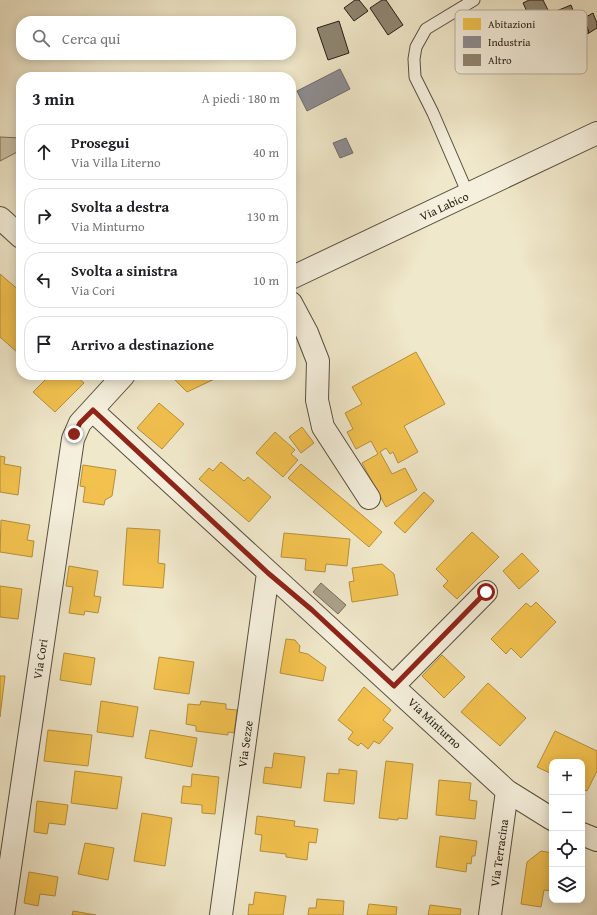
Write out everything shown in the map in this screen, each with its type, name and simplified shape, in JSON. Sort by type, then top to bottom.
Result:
[{"type":"street","name":"Via Labico","points":[[296,276],[597,133]]},
{"type":"street","points":[[0,218],[16,232]]},
{"type":"street","points":[[296,312],[307,333],[318,361],[317,400],[323,428],[369,498]]},
{"type":"street","name":"Via Cori","points":[[3,915],[73,439],[78,427],[120,380]]},
{"type":"street","name":"Via Minturno","points":[[93,410],[268,573],[312,610],[507,791],[549,816]]},
{"type":"street","name":"Via Sezze","points":[[221,915],[268,573]]},
{"type":"street","points":[[394,686],[486,592]]},
{"type":"street","name":"Via Terracina","points":[[490,915],[507,791]]},
{"type":"street","points":[[585,835],[597,840]]},
{"type":"lane","points":[[457,10],[474,0]]},
{"type":"lane","points":[[455,11],[426,29],[416,47],[414,59],[415,77],[468,194]]},
{"type":"shaded area","points":[[0,137],[16,138],[16,153],[0,161]]},
{"type":"shaded area","points":[[321,583],[346,605],[338,614],[313,592]]},
{"type":"building: Abitazioni","points":[[0,274],[16,288],[16,351],[0,337]]},
{"type":"building: Abitazioni","points":[[416,352],[445,404],[404,426],[418,452],[398,463],[393,452],[390,454],[386,448],[380,452],[392,474],[405,468],[417,490],[386,507],[362,463],[378,454],[371,441],[356,449],[347,432],[353,429],[345,413],[362,404],[352,387]]},
{"type":"building: Abitazioni","points":[[45,380],[81,380],[84,383],[55,412],[33,392]]},
{"type":"building: Abitazioni","points":[[175,380],[212,380],[187,392]]},
{"type":"building: Abitazioni","points":[[159,403],[184,424],[162,449],[137,428]]},
{"type":"building: Abitazioni","points":[[302,427],[314,443],[301,453],[289,437]]},
{"type":"building: Abitazioni","points":[[275,432],[295,450],[291,454],[298,460],[283,477],[256,453]]},
{"type":"building: Abitazioni","points":[[0,456],[5,457],[4,464],[21,467],[18,495],[0,492]]},
{"type":"building: Abitazioni","points":[[221,462],[244,481],[248,477],[271,497],[249,522],[199,479],[209,468],[213,471]]},
{"type":"building: Abitazioni","points":[[301,464],[382,532],[369,547],[288,478]]},
{"type":"building: Abitazioni","points":[[83,465],[116,470],[112,496],[105,500],[104,505],[83,502],[85,487],[80,486]]},
{"type":"building: Abitazioni","points":[[424,492],[434,501],[405,533],[394,523]]},
{"type":"building: Abitazioni","points":[[1,520],[30,525],[27,540],[34,541],[32,557],[0,552]]},
{"type":"building: Abitazioni","points":[[127,528],[160,530],[158,563],[165,564],[163,588],[123,585]]},
{"type":"building: Abitazioni","points":[[472,532],[499,557],[457,599],[443,586],[448,581],[436,569]]},
{"type":"building: Abitazioni","points":[[284,533],[350,539],[347,566],[326,564],[325,572],[305,570],[306,559],[281,557]]},
{"type":"building: Abitazioni","points":[[522,553],[539,571],[519,589],[503,571]]},
{"type":"building: Abitazioni","points":[[382,564],[394,574],[398,595],[352,602],[349,582],[354,581],[352,568]]},
{"type":"building: Abitazioni","points":[[69,566],[98,571],[94,596],[101,597],[98,613],[85,611],[84,615],[69,613],[73,587],[66,586]]},
{"type":"building: Abitazioni","points":[[0,586],[22,589],[18,619],[0,617]]},
{"type":"building: Abitazioni","points":[[536,602],[556,622],[521,658],[511,648],[506,654],[491,639],[526,603],[531,607]]},
{"type":"building: Abitazioni","points":[[286,639],[295,640],[300,646],[299,652],[308,654],[326,667],[323,681],[280,673]]},
{"type":"building: Abitazioni","points":[[64,653],[95,658],[91,685],[60,680]]},
{"type":"building: Abitazioni","points":[[442,655],[465,677],[444,698],[422,676]]},
{"type":"building: Abitazioni","points":[[159,657],[194,662],[189,694],[154,689]]},
{"type":"building: Abitazioni","points":[[0,676],[5,676],[0,717]]},
{"type":"building: Abitazioni","points":[[488,683],[526,718],[500,746],[461,712]]},
{"type":"building: Abitazioni","points":[[364,687],[391,710],[383,720],[393,728],[379,744],[374,741],[368,749],[361,743],[358,746],[348,739],[353,732],[338,720]]},
{"type":"building: Abitazioni","points":[[101,701],[138,707],[133,737],[97,732]]},
{"type":"building: Abitazioni","points":[[201,701],[226,704],[226,709],[237,710],[234,733],[228,732],[228,735],[196,731],[196,726],[186,724],[188,704],[200,705]]},
{"type":"building: Abitazioni","points":[[48,730],[92,735],[88,766],[44,761]]},
{"type":"building: Abitazioni","points":[[150,730],[197,738],[192,767],[145,758]]},
{"type":"building: Abitazioni","points":[[555,731],[597,751],[597,771],[587,791],[585,790],[585,759],[549,759],[549,773],[537,767]]},
{"type":"building: Abitazioni","points":[[274,753],[305,757],[301,788],[263,783],[265,767],[272,768]]},
{"type":"building: Abitazioni","points":[[386,761],[413,764],[407,819],[398,818],[398,820],[379,818]]},
{"type":"building: Abitazioni","points":[[339,769],[357,771],[354,804],[324,801],[327,773],[339,774]]},
{"type":"building: Abitazioni","points":[[75,771],[122,777],[117,809],[71,803]]},
{"type":"building: Abitazioni","points":[[192,774],[219,777],[215,814],[202,813],[202,805],[181,803],[183,786],[191,787]]},
{"type":"building: Abitazioni","points":[[439,780],[471,783],[469,800],[477,801],[475,819],[436,815]]},
{"type":"building: Abitazioni","points":[[37,801],[68,805],[65,825],[49,823],[47,834],[34,832]]},
{"type":"building: Abitazioni","points":[[142,813],[172,818],[165,866],[134,861]]},
{"type":"building: Abitazioni","points":[[257,816],[295,821],[294,826],[318,829],[316,843],[309,842],[307,860],[286,857],[286,854],[260,851],[262,835],[255,834]]},
{"type":"building: Abitazioni","points":[[440,836],[477,841],[475,856],[472,856],[471,864],[467,863],[466,872],[436,867]]},
{"type":"building: Abitazioni","points":[[85,843],[114,848],[108,880],[78,874]]},
{"type":"building: Abitazioni","points":[[541,851],[549,852],[549,891],[544,890],[541,907],[521,904],[527,862]]},
{"type":"building: Abitazioni","points":[[29,872],[58,877],[55,896],[40,894],[38,906],[24,903]]},
{"type":"building: Abitazioni","points":[[255,892],[286,896],[283,915],[248,915],[249,904],[253,905]]},
{"type":"building: Abitazioni","points":[[317,899],[344,901],[343,915],[308,915],[309,908],[316,908]]},
{"type":"building: Abitazioni","points":[[369,904],[397,907],[396,915],[367,915]]},
{"type":"building: Abitazioni","points":[[430,905],[461,909],[460,915],[428,915]]},
{"type":"building: Abitazioni","points":[[73,911],[96,915],[72,915]]},
{"type":"building: Industria","points":[[340,69],[350,89],[307,111],[297,91]]},
{"type":"building: Industria","points":[[346,138],[353,153],[340,158],[333,143]]},
{"type":"building: Altro","points":[[355,0],[359,0],[368,11],[354,21],[344,8]]},
{"type":"building: Altro","points":[[382,0],[386,0],[403,25],[388,35],[370,8]]},
{"type":"building: Altro","points":[[529,0],[543,0],[548,10],[526,10],[523,3]]},
{"type":"building: Altro","points":[[571,5],[573,10],[559,10]]},
{"type":"building: Altro","points":[[593,13],[597,23],[597,28],[589,33],[587,27],[587,16]]},
{"type":"building: Altro","points":[[339,21],[349,53],[328,60],[317,28]]},
{"type":"route","points":[[74,434],[80,423],[93,410],[268,573],[312,610],[394,686],[486,592]]}]
